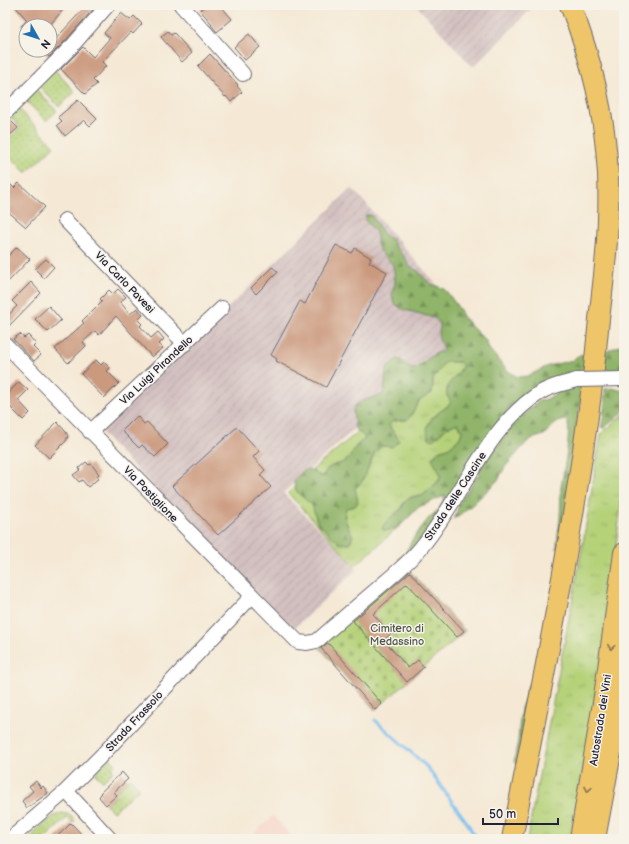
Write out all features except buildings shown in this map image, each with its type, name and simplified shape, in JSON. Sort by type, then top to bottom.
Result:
[{"type":"highway","points":[[512,839],[573,517],[590,406],[608,228],[608,173],[601,113],[591,68],[570,5]]},
{"type":"highway","name":"Autostrada dei Vini","points":[[580,839],[604,697],[624,553]]},
{"type":"highway","name":"Autostrada dei Vini","points":[[595,839],[617,721],[624,673]]},
{"type":"street","points":[[5,113],[72,46],[108,5]]},
{"type":"street","points":[[180,5],[243,74]]},
{"type":"street","name":"Via Carlo Pavesi","points":[[65,220],[185,344]]},
{"type":"street","name":"Via Luigi Pirandello","points":[[90,432],[222,308]]},
{"type":"street","name":"Via Postiglione","points":[[5,344],[298,642]]},
{"type":"street","name":"Strada delle Cascine","points":[[298,642],[307,643],[317,640],[414,555],[438,525],[489,445],[504,426],[534,398],[553,386],[578,380],[624,379]]},
{"type":"street","name":"Strada Frassolo","points":[[10,839],[66,791],[100,757],[252,596]]},
{"type":"street","points":[[66,791],[110,839]]},
{"type":"shaded area","points":[[416,5],[535,5],[474,66],[471,65]]},
{"type":"shaded area","points":[[351,189],[354,190],[471,324],[283,493],[356,566],[356,570],[292,630],[103,435],[102,428]]},
{"type":"shaded area","points":[[273,816],[294,839],[248,839]]},
{"type":"green space","points":[[55,70],[75,92],[59,107],[39,86]]},
{"type":"green space","points":[[36,89],[57,111],[46,121],[25,100]]},
{"type":"green space","points":[[19,109],[54,146],[26,173],[5,152],[5,143],[20,128],[11,117]]},
{"type":"green space","points":[[366,215],[371,215],[385,236],[393,240],[394,245],[406,259],[410,267],[418,271],[431,284],[444,289],[447,292],[460,310],[464,319],[486,341],[489,349],[507,370],[514,375],[518,377],[528,376],[548,366],[573,360],[582,354],[587,362],[586,369],[580,372],[558,376],[553,381],[521,397],[511,406],[424,536],[402,560],[398,559],[405,554],[412,540],[429,518],[439,509],[446,495],[419,507],[403,523],[395,528],[385,531],[382,529],[386,522],[400,511],[406,501],[412,497],[422,496],[437,483],[440,477],[439,472],[432,458],[438,451],[448,448],[459,439],[461,435],[462,431],[458,423],[448,427],[433,440],[429,438],[427,431],[430,421],[451,402],[447,395],[447,390],[450,382],[463,365],[460,362],[445,362],[433,379],[432,393],[419,401],[407,420],[393,421],[389,425],[399,441],[392,447],[382,446],[375,452],[362,482],[355,489],[358,502],[355,506],[346,508],[345,514],[345,520],[352,535],[349,544],[339,543],[318,523],[312,505],[297,492],[294,483],[295,479],[306,470],[312,470],[318,475],[323,476],[329,468],[348,459],[357,445],[365,439],[363,435],[354,427],[354,408],[360,402],[382,395],[385,386],[386,372],[391,363],[397,359],[401,360],[411,369],[415,369],[434,354],[443,351],[438,336],[440,326],[438,321],[434,318],[402,309],[394,303],[392,294],[395,284],[393,265],[380,252],[377,243],[377,235],[365,220]]},
{"type":"green space","points":[[621,345],[624,346],[624,371],[608,371],[605,368],[605,354],[607,351]]},
{"type":"green space","points":[[445,362],[460,362],[463,365],[448,386],[447,395],[451,402],[430,420],[427,429],[437,437],[448,427],[458,423],[462,431],[461,435],[459,439],[448,448],[438,451],[432,458],[439,469],[440,477],[438,481],[422,496],[413,496],[403,503],[402,508],[391,517],[395,528],[403,523],[355,566],[288,493],[295,486],[297,492],[312,505],[318,524],[352,540],[345,514],[346,508],[355,506],[357,498],[355,489],[362,482],[375,452],[382,446],[387,446],[397,436],[389,425],[393,421],[407,420],[410,417],[419,401],[433,389],[433,379]]},
{"type":"green space","points":[[568,386],[583,386],[557,549],[561,487],[568,443],[567,421],[563,420],[554,424],[544,435],[531,439],[527,442],[505,467],[498,480],[472,505],[454,519],[460,501],[478,476],[480,468],[519,418],[539,401],[547,399]]},
{"type":"green space","points":[[612,388],[624,391],[624,411],[604,428],[601,427],[604,413],[605,389]]},
{"type":"green space","points":[[624,414],[624,483],[600,668],[570,839],[527,839],[581,555],[601,434]]},
{"type":"green space","points":[[358,432],[364,435],[365,439],[357,445],[348,459],[329,468],[323,476],[318,475],[312,470]]},
{"type":"green space","name":"Cimitero di Medassino","points":[[407,568],[465,631],[375,710],[319,647]]},
{"type":"green space","points":[[529,684],[531,688],[529,693],[528,712],[517,765],[514,762],[521,708],[526,696],[526,689]]},
{"type":"green space","points":[[110,758],[116,764],[112,768],[113,772],[103,781],[97,776],[96,772]]},
{"type":"green space","points":[[130,778],[140,788],[113,812],[106,805],[118,795],[115,792]]},
{"type":"green space","points":[[62,813],[68,814],[75,820],[73,823],[67,818],[44,839],[29,839],[48,820]]},
{"type":"waterway","points":[[375,720],[427,767],[468,824],[476,839]]}]
